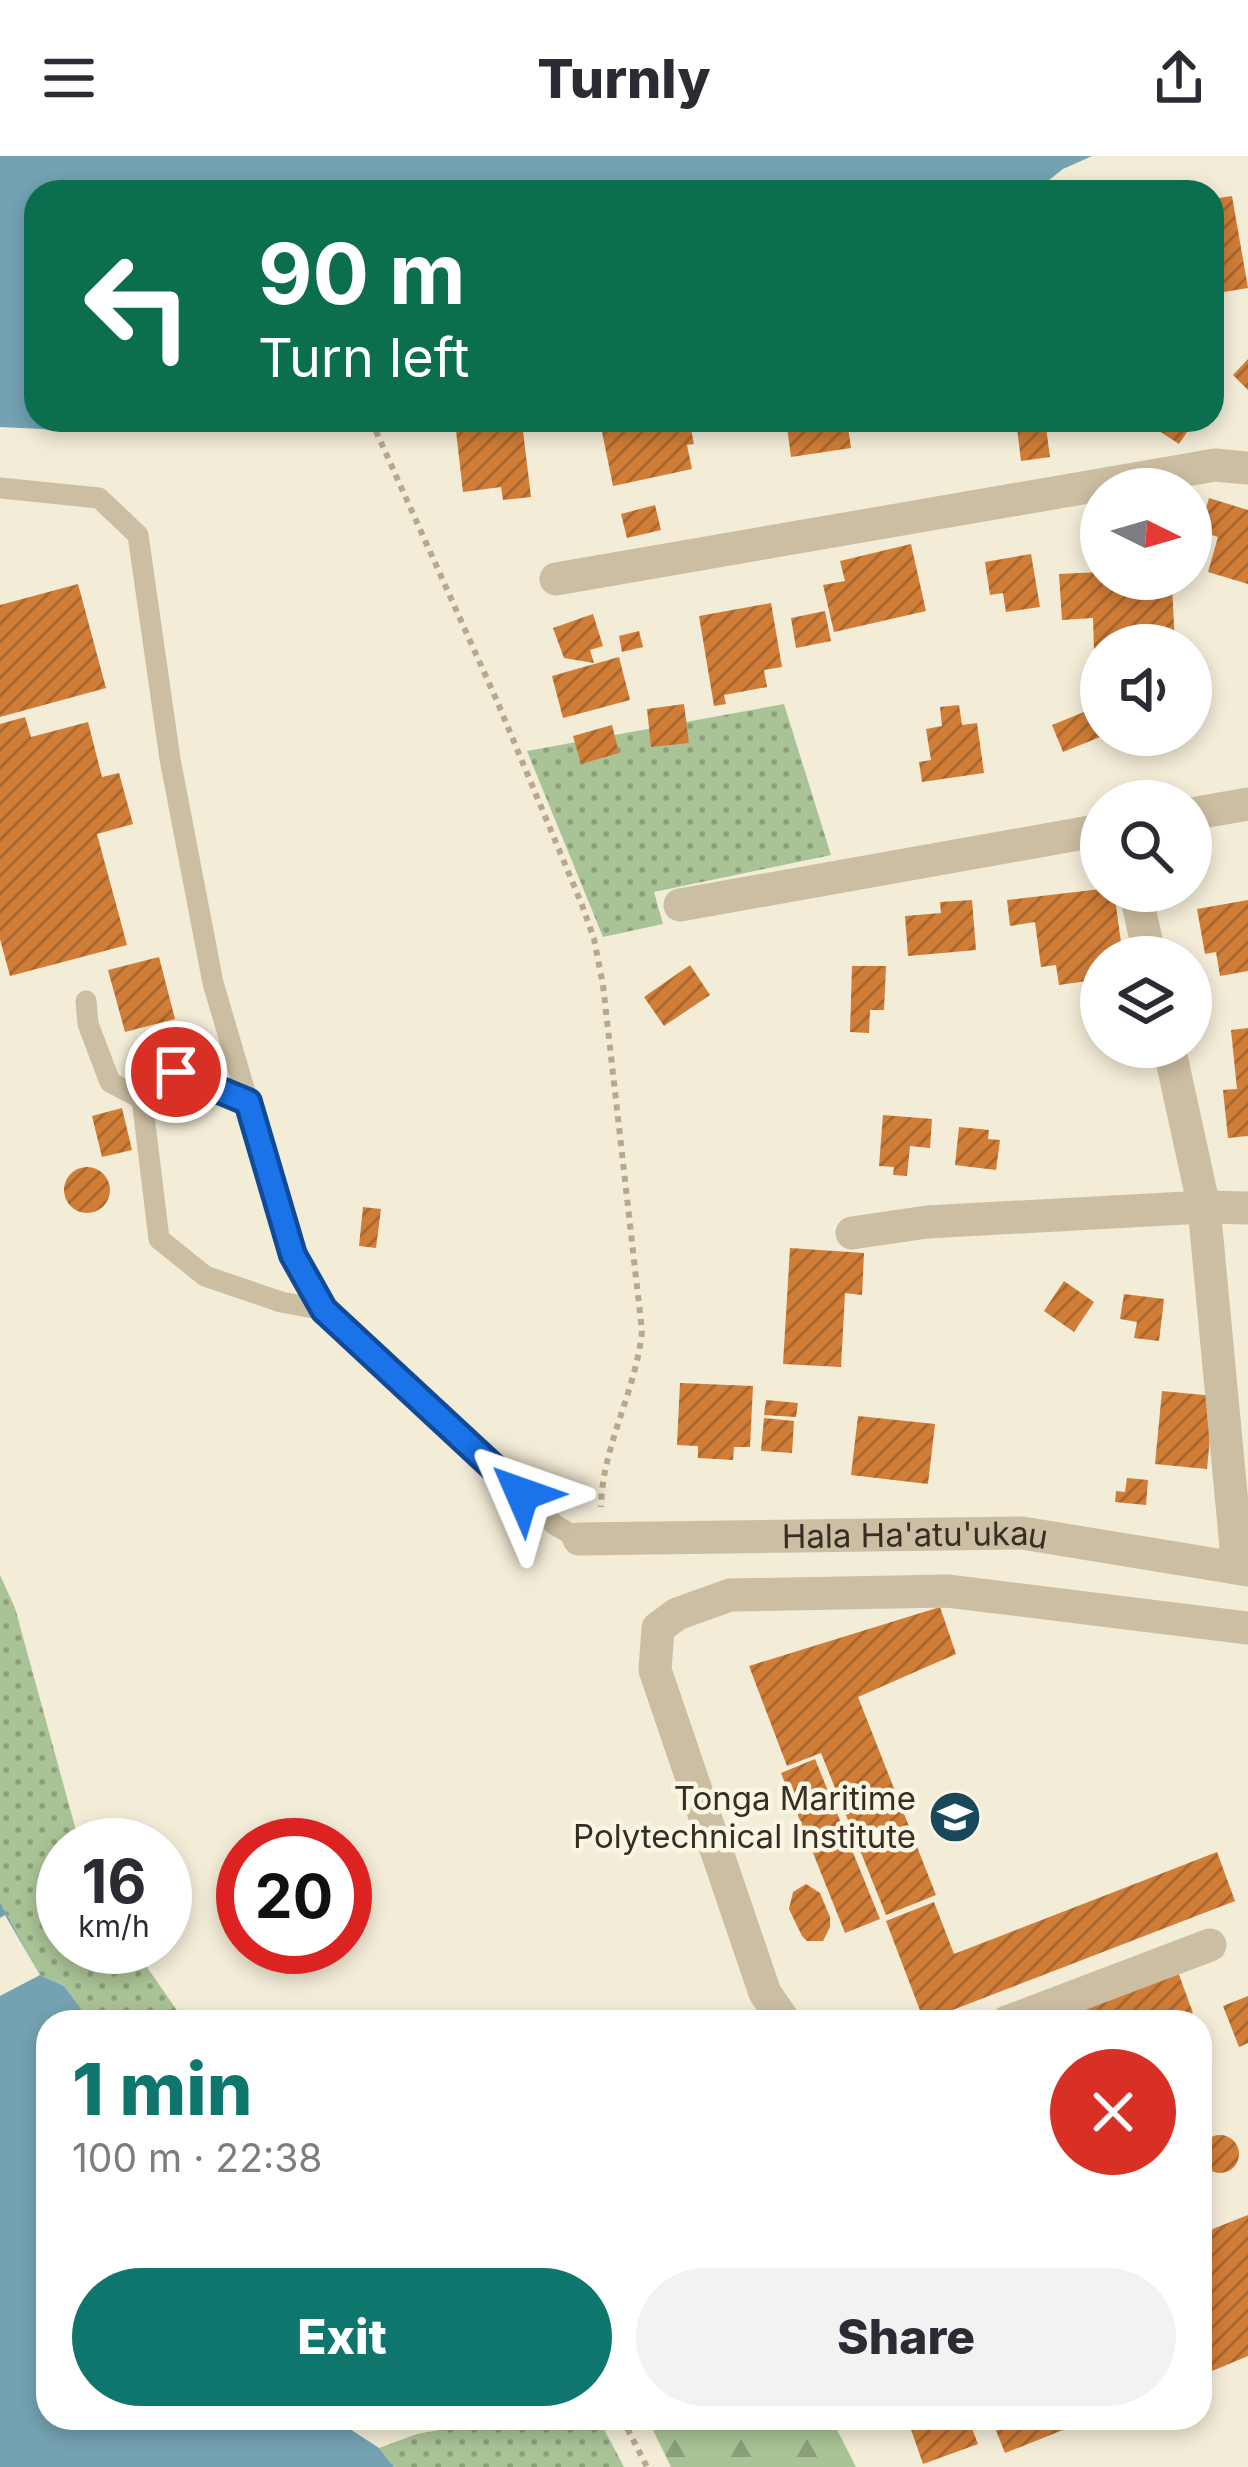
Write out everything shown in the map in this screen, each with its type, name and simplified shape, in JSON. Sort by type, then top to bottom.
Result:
[{"type":"street","points":[[556,579],[1214,465],[1248,468]]},
{"type":"street","points":[[1212,810],[1248,804]]},
{"type":"street","points":[[680,905],[1080,834]]},
{"type":"street","points":[[1174,1068],[1204,1207],[1243,1569]]},
{"type":"street","points":[[853,1233],[927,1222],[1248,1208]]},
{"type":"street","name":"Hala Ha'atu'ukau","points":[[594,1540],[1022,1533],[1243,1569]]},
{"type":"street","points":[[776,2010],[764,1993],[655,1670],[658,1628],[677,1614],[730,1595],[947,1591],[1248,1628]]},
{"type":"street","points":[[1039,2010],[1210,1946]]},
{"type":"lane","points":[[0,488],[99,498],[138,536],[170,759],[213,983],[293,1255],[324,1310],[555,1525],[594,1540]]},
{"type":"lane","points":[[86,1001],[88,1024],[110,1082],[142,1099]]},
{"type":"lane","points":[[142,1099],[176,1072],[248,1102]]},
{"type":"lane","points":[[142,1099],[159,1239],[205,1276],[281,1302],[324,1310]]},
{"type":"path","points":[[376,432],[497,701],[594,939],[643,1331],[602,1479],[601,1516],[594,1540]]},
{"type":"path","points":[[628,2430],[646,2467]]},
{"type":"green space","points":[[784,704],[831,855],[654,892],[663,924],[603,937],[527,751]]},
{"type":"green space","points":[[0,1575],[15,1608],[73,1818],[36,1818],[36,1968],[0,1902]]},
{"type":"green space","points":[[152,1974],[177,2010],[82,2010],[64,1986],[40,1975]]},
{"type":"green space","points":[[604,2430],[624,2467],[394,2467],[379,2448],[417,2434]]},
{"type":"green space","points":[[653,2430],[837,2430],[856,2467],[671,2467]]},
{"type":"water","points":[[0,156],[1092,156],[1049,180],[24,180],[24,428],[0,427]]},
{"type":"water","points":[[0,1902],[36,1974],[64,1986],[82,2010],[36,2010],[36,2430],[351,2430],[379,2448],[394,2467],[0,2467]]},
{"type":"pier","points":[[5,1915],[40,1975],[0,1996],[0,1918]]},
{"type":"building","points":[[1232,196],[1248,288],[1224,292],[1224,197]]},
{"type":"building","points":[[1248,359],[1248,390],[1233,375]]},
{"type":"building","points":[[456,432],[523,432],[531,497],[503,500],[501,487],[463,492]]},
{"type":"building","points":[[602,432],[692,432],[694,444],[687,445],[692,469],[613,486]]},
{"type":"building","points":[[788,432],[849,432],[851,448],[791,457]]},
{"type":"building","points":[[1017,432],[1047,432],[1050,457],[1021,461]]},
{"type":"building","points":[[1161,432],[1187,432],[1179,444]]},
{"type":"building","points":[[1212,499],[1248,510],[1248,584],[1212,573],[1218,537],[1212,535]]},
{"type":"building","points":[[655,505],[661,530],[627,538],[621,514]]},
{"type":"building","points":[[911,544],[926,611],[834,632],[823,585],[845,581],[840,561]]},
{"type":"building","points":[[1031,554],[1040,607],[1006,612],[1003,593],[990,595],[985,562]]},
{"type":"building","points":[[1080,573],[1080,600],[1173,600],[1174,624],[1062,620],[1059,574]]},
{"type":"building","points":[[78,584],[106,688],[0,717],[0,605]]},
{"type":"building","points":[[771,603],[782,667],[764,670],[767,687],[724,695],[726,704],[714,706],[699,616]]},
{"type":"building","points":[[825,611],[831,641],[796,648],[791,618]]},
{"type":"building","points":[[593,614],[603,646],[590,650],[594,663],[564,658],[553,628]]},
{"type":"building","points":[[639,631],[643,647],[622,652],[619,636]]},
{"type":"building","points":[[619,657],[630,700],[563,718],[552,676]]},
{"type":"building","points":[[684,704],[689,743],[651,747],[647,709]]},
{"type":"building","points":[[959,705],[962,725],[977,723],[984,773],[922,782],[919,762],[931,760],[926,729],[942,726],[940,707]]},
{"type":"building","points":[[1080,714],[1080,745],[1063,752],[1052,725]]},
{"type":"building","points":[[25,717],[31,737],[88,722],[102,777],[119,773],[133,824],[97,834],[127,945],[10,976],[0,939],[0,724]]},
{"type":"building","points":[[612,725],[619,753],[581,764],[573,736]]},
{"type":"building","points":[[1080,891],[1080,912],[1117,912],[1120,936],[1080,936],[1080,982],[1059,985],[1056,965],[1041,967],[1035,922],[1010,926],[1007,900]]},
{"type":"building","points":[[972,900],[976,950],[908,956],[905,916],[941,913],[940,902]]},
{"type":"building","points":[[1248,900],[1248,971],[1220,976],[1212,936],[1202,936],[1198,912],[1212,912],[1212,906]]},
{"type":"building","points":[[159,957],[175,1019],[125,1032],[108,970]]},
{"type":"building","points":[[690,965],[710,995],[664,1026],[644,997]]},
{"type":"building","points":[[852,966],[886,966],[884,1010],[870,1010],[869,1033],[850,1032]]},
{"type":"building","points":[[1248,1028],[1248,1136],[1228,1138],[1223,1090],[1237,1089],[1231,1030]]},
{"type":"building","points":[[122,1108],[132,1150],[102,1157],[92,1116]]},
{"type":"building","points":[[883,1115],[932,1119],[930,1148],[910,1146],[907,1176],[893,1175],[894,1167],[879,1166]]},
{"type":"building","points":[[959,1127],[989,1130],[988,1139],[1000,1140],[996,1170],[955,1165]]},
{"type":"building","points":[[87,1167],[103,1174],[110,1190],[103,1206],[87,1213],[71,1206],[64,1190],[71,1174]]},
{"type":"building","points":[[363,1207],[381,1209],[376,1248],[359,1246]]},
{"type":"building","points":[[790,1248],[864,1253],[862,1295],[845,1293],[841,1367],[783,1364]]},
{"type":"building","points":[[1064,1281],[1094,1302],[1074,1332],[1044,1311]]},
{"type":"building","points":[[1124,1294],[1164,1299],[1159,1341],[1134,1338],[1137,1322],[1120,1319]]},
{"type":"building","points":[[680,1383],[753,1386],[750,1447],[734,1447],[733,1460],[698,1458],[698,1446],[677,1445]]},
{"type":"building","points":[[1162,1391],[1214,1396],[1207,1469],[1155,1464]]},
{"type":"building","points":[[766,1400],[798,1403],[796,1417],[764,1415]]},
{"type":"building","points":[[858,1416],[935,1424],[928,1484],[851,1475]]},
{"type":"building","points":[[764,1418],[794,1421],[792,1453],[761,1451]]},
{"type":"building","points":[[1127,1478],[1148,1480],[1146,1505],[1115,1502],[1116,1491],[1125,1492]]},
{"type":"building","points":[[940,1607],[956,1654],[858,1697],[936,1895],[886,1915],[821,1753],[787,1766],[749,1666]]},
{"type":"building","points":[[815,1759],[880,1919],[845,1933],[781,1773]]},
{"type":"building","points":[[1217,1852],[1235,1901],[953,2010],[920,2010],[886,1921],[934,1902],[954,1954]]},
{"type":"building","points":[[806,1884],[820,1893],[830,1917],[823,1941],[807,1941],[789,1909],[793,1892]]},
{"type":"building","points":[[1178,1972],[1192,2010],[1076,2010]]},
{"type":"building","points":[[1248,1996],[1248,2043],[1239,2047],[1223,2006]]},
{"type":"building","points":[[1227,2136],[1238,2147],[1234,2168],[1212,2171],[1212,2137]]},
{"type":"building","points":[[1248,2215],[1248,2356],[1212,2371],[1212,2229]]},
{"type":"building","points":[[911,2430],[973,2430],[978,2444],[923,2464]]},
{"type":"building","points":[[996,2430],[1063,2430],[1005,2453]]},
{"type":"place","name":"Tonga Maritime Polytechnical Institute","points":[[955,1817]]},
{"type":"route","points":[[176,1072],[248,1102],[293,1255],[324,1310],[522,1494]]}]
